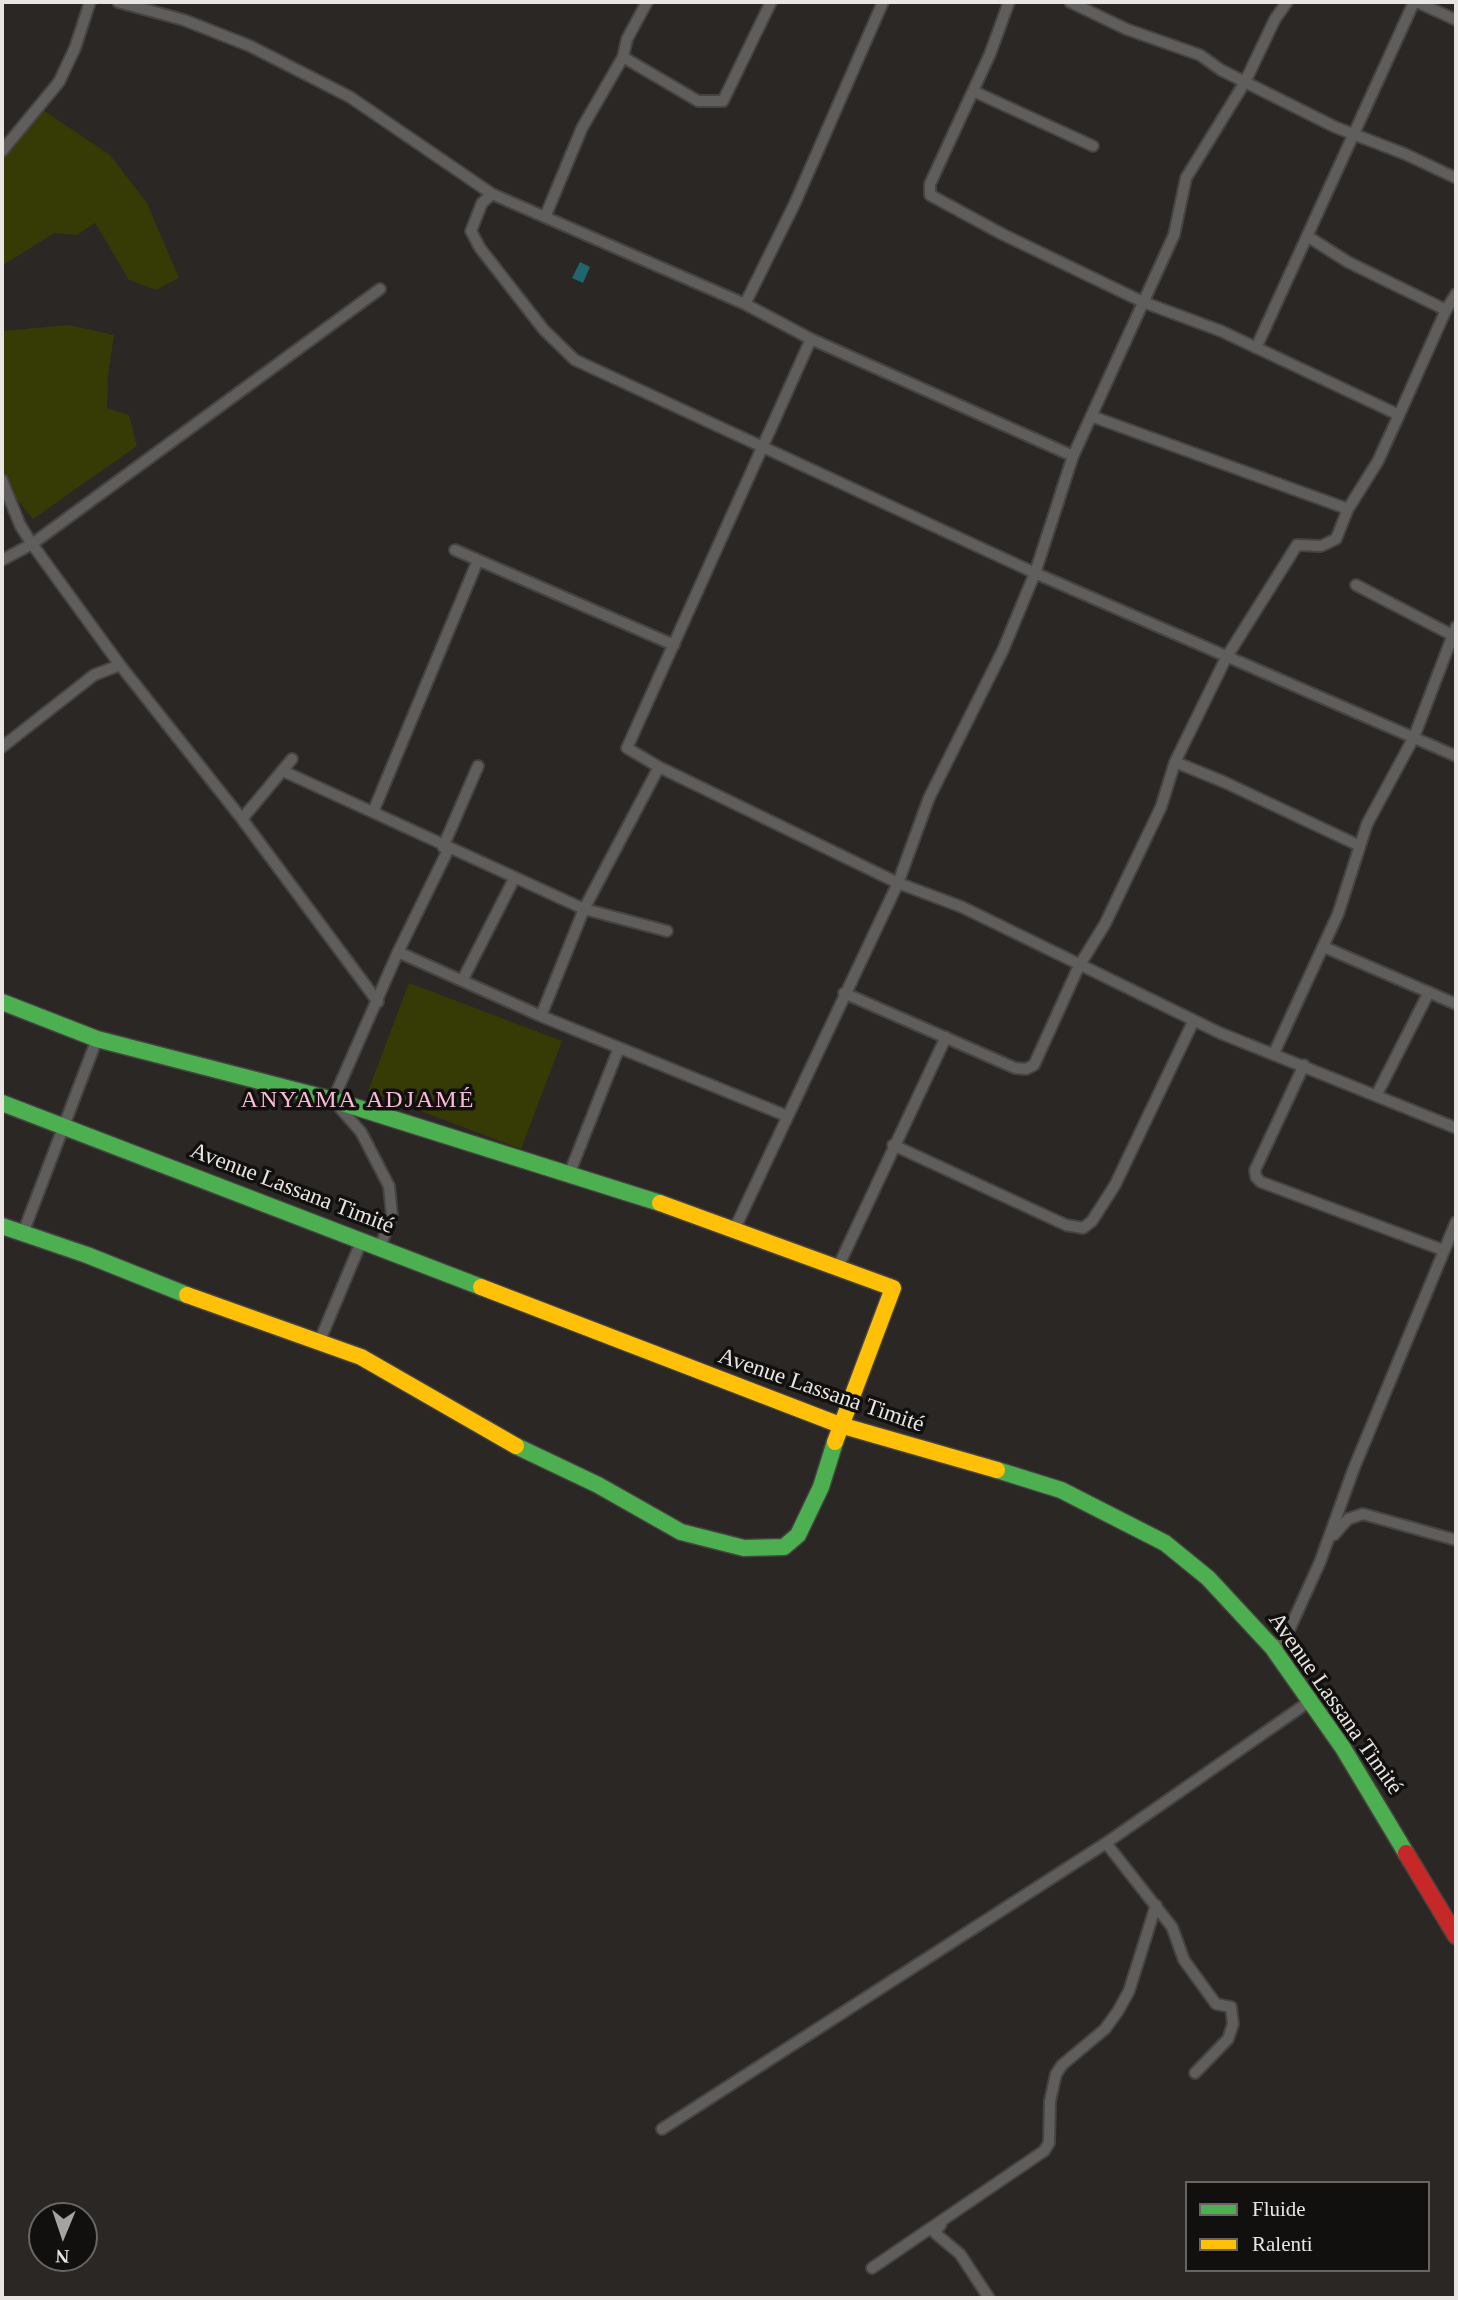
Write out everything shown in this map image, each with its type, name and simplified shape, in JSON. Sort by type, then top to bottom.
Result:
[{"type":"street","points":[[2,151],[59,82],[75,48],[90,2]]},
{"type":"street","points":[[118,2],[216,31],[365,106],[407,138],[492,194],[745,304],[811,339],[1073,456]]},
{"type":"street","points":[[545,217],[582,128],[623,57],[627,39],[647,2]]},
{"type":"street","points":[[623,57],[698,101],[723,102],[771,2]]},
{"type":"street","points":[[745,304],[795,203],[883,2]]},
{"type":"street","points":[[1009,2],[973,91],[930,184],[930,195],[1002,234],[1143,302],[1256,348],[1399,415]]},
{"type":"street","points":[[1070,2],[1126,29],[1200,55],[1245,82],[1353,134],[1456,178]]},
{"type":"street","points":[[735,1228],[898,883],[929,798],[1003,650],[1035,573],[1073,456],[1174,235],[1186,178],[1245,82],[1275,19],[1287,2]]},
{"type":"street","points":[[1256,348],[1415,2],[1456,20]]},
{"type":"street","points":[[973,91],[1093,146]]},
{"type":"street","points":[[492,194],[482,203],[471,231],[480,248],[544,330],[575,360],[1035,573],[1191,638],[1226,658],[1456,756]]},
{"type":"street","points":[[1307,236],[1348,262],[1446,310]]},
{"type":"street","points":[[2,561],[32,544],[380,289]]},
{"type":"street","points":[[844,993],[1015,1068],[1026,1069],[1034,1065],[1079,966],[1105,924],[1161,807],[1175,762],[1226,658],[1297,545],[1321,546],[1336,538],[1348,509],[1378,461],[1446,310],[1456,294]]},
{"type":"street","points":[[811,339],[627,748],[898,883],[962,907],[1194,1020],[1456,1128]]},
{"type":"street","points":[[1091,416],[1348,509]]},
{"type":"street","points":[[2,480],[20,525],[32,544],[120,665],[242,819],[378,1002]]},
{"type":"street","points":[[455,550],[674,645]]},
{"type":"street","points":[[373,813],[478,560]]},
{"type":"street","points":[[1274,1053],[1324,947],[1378,802],[1414,737],[1455,634],[1356,585]]},
{"type":"street","points":[[2,747],[94,675],[120,665]]},
{"type":"street","points":[[242,819],[292,759]]},
{"type":"street","points":[[1175,762],[1360,846]]},
{"type":"street","points":[[333,1101],[446,848],[478,766]]},
{"type":"street","points":[[541,1016],[584,909],[659,766]]},
{"type":"street","points":[[283,771],[584,909],[667,931]]},
{"type":"street","points":[[463,979],[514,879]]},
{"type":"street","points":[[1324,947],[1456,1004]]},
{"type":"street","points":[[398,952],[541,1016],[787,1116]]},
{"type":"street","points":[[1377,1094],[1429,992]]},
{"type":"street","points":[[2,1002],[97,1039],[333,1101],[570,1172],[735,1228],[837,1269],[893,1288],[840,1425],[821,1487],[793,1542],[773,1548],[744,1548],[681,1532],[598,1485],[509,1443],[361,1357],[2,1226]]},
{"type":"street","points":[[893,1145],[1066,1225],[1083,1228],[1092,1221],[1115,1185],[1194,1020]]},
{"type":"street","points":[[837,1269],[946,1037]]},
{"type":"street","points":[[23,1233],[97,1039]]},
{"type":"street","points":[[570,1172],[619,1048]]},
{"type":"street","points":[[1304,1065],[1255,1170],[1256,1177],[1261,1182],[1443,1250]]},
{"type":"street","points":[[333,1101],[361,1132],[389,1186],[392,1216],[380,1247]]},
{"type":"street","name":"Avenue Lassana Timité","points":[[2,1103],[840,1425],[1026,1478],[1123,1520],[1165,1544],[1208,1578],[1275,1651],[1343,1748],[1456,1936]]},
{"type":"street","points":[[1275,1651],[1290,1628],[1326,1546],[1354,1468],[1456,1222]]},
{"type":"street","points":[[320,1340],[362,1240]]},
{"type":"street","points":[[1326,1546],[1348,1519],[1363,1514],[1456,1540]]},
{"type":"street","points":[[662,2129],[1106,1843],[1310,1701]]},
{"type":"street","points":[[1106,1843],[1172,1927],[1184,1959],[1216,2004],[1231,2007],[1233,2024],[1228,2039],[1195,2073]]},
{"type":"street","points":[[872,2268],[1044,2151],[1049,2143],[1049,2101],[1056,2074],[1062,2065],[1105,2029],[1118,2011],[1129,1991],[1156,1905]]},
{"type":"street","points":[[945,2219],[934,2233],[960,2254],[989,2298]]},
{"type":"green space","points":[[43,110],[110,155],[147,203],[179,278],[156,290],[129,280],[95,223],[77,235],[54,233],[2,266],[2,160]]},
{"type":"green space","points":[[69,325],[114,335],[107,408],[129,415],[137,446],[33,519],[14,496],[2,468],[2,331]]},
{"type":"green space","points":[[409,983],[562,1041],[521,1149],[368,1091]]},
{"type":"water","points":[[580,262],[590,267],[583,283],[572,278]]},
{"type":"traffic: fast","points":[[2,1002],[97,1039],[333,1100],[660,1203]]},
{"type":"traffic: fast","points":[[2,1103],[481,1287]]},
{"type":"traffic: fast","points":[[2,1226],[87,1255],[187,1295]]},
{"type":"traffic: fast","points":[[516,1446],[598,1485],[681,1532],[744,1548],[784,1547],[798,1535],[821,1487],[835,1442]]},
{"type":"traffic: fast","points":[[997,1470],[1061,1490],[1165,1543],[1208,1578],[1272,1647],[1343,1748],[1406,1853]]},
{"type":"traffic: slow","points":[[660,1203],[893,1288],[835,1442]]},
{"type":"traffic: slow","points":[[481,1287],[840,1425],[997,1470]]},
{"type":"traffic: slow","points":[[187,1295],[361,1357],[516,1446]]},
{"type":"traffic: jam","points":[[1406,1853],[1456,1936]]},
{"type":"district","name":"ANYAMA ADJAMÉ","points":[[358,1101]]}]
